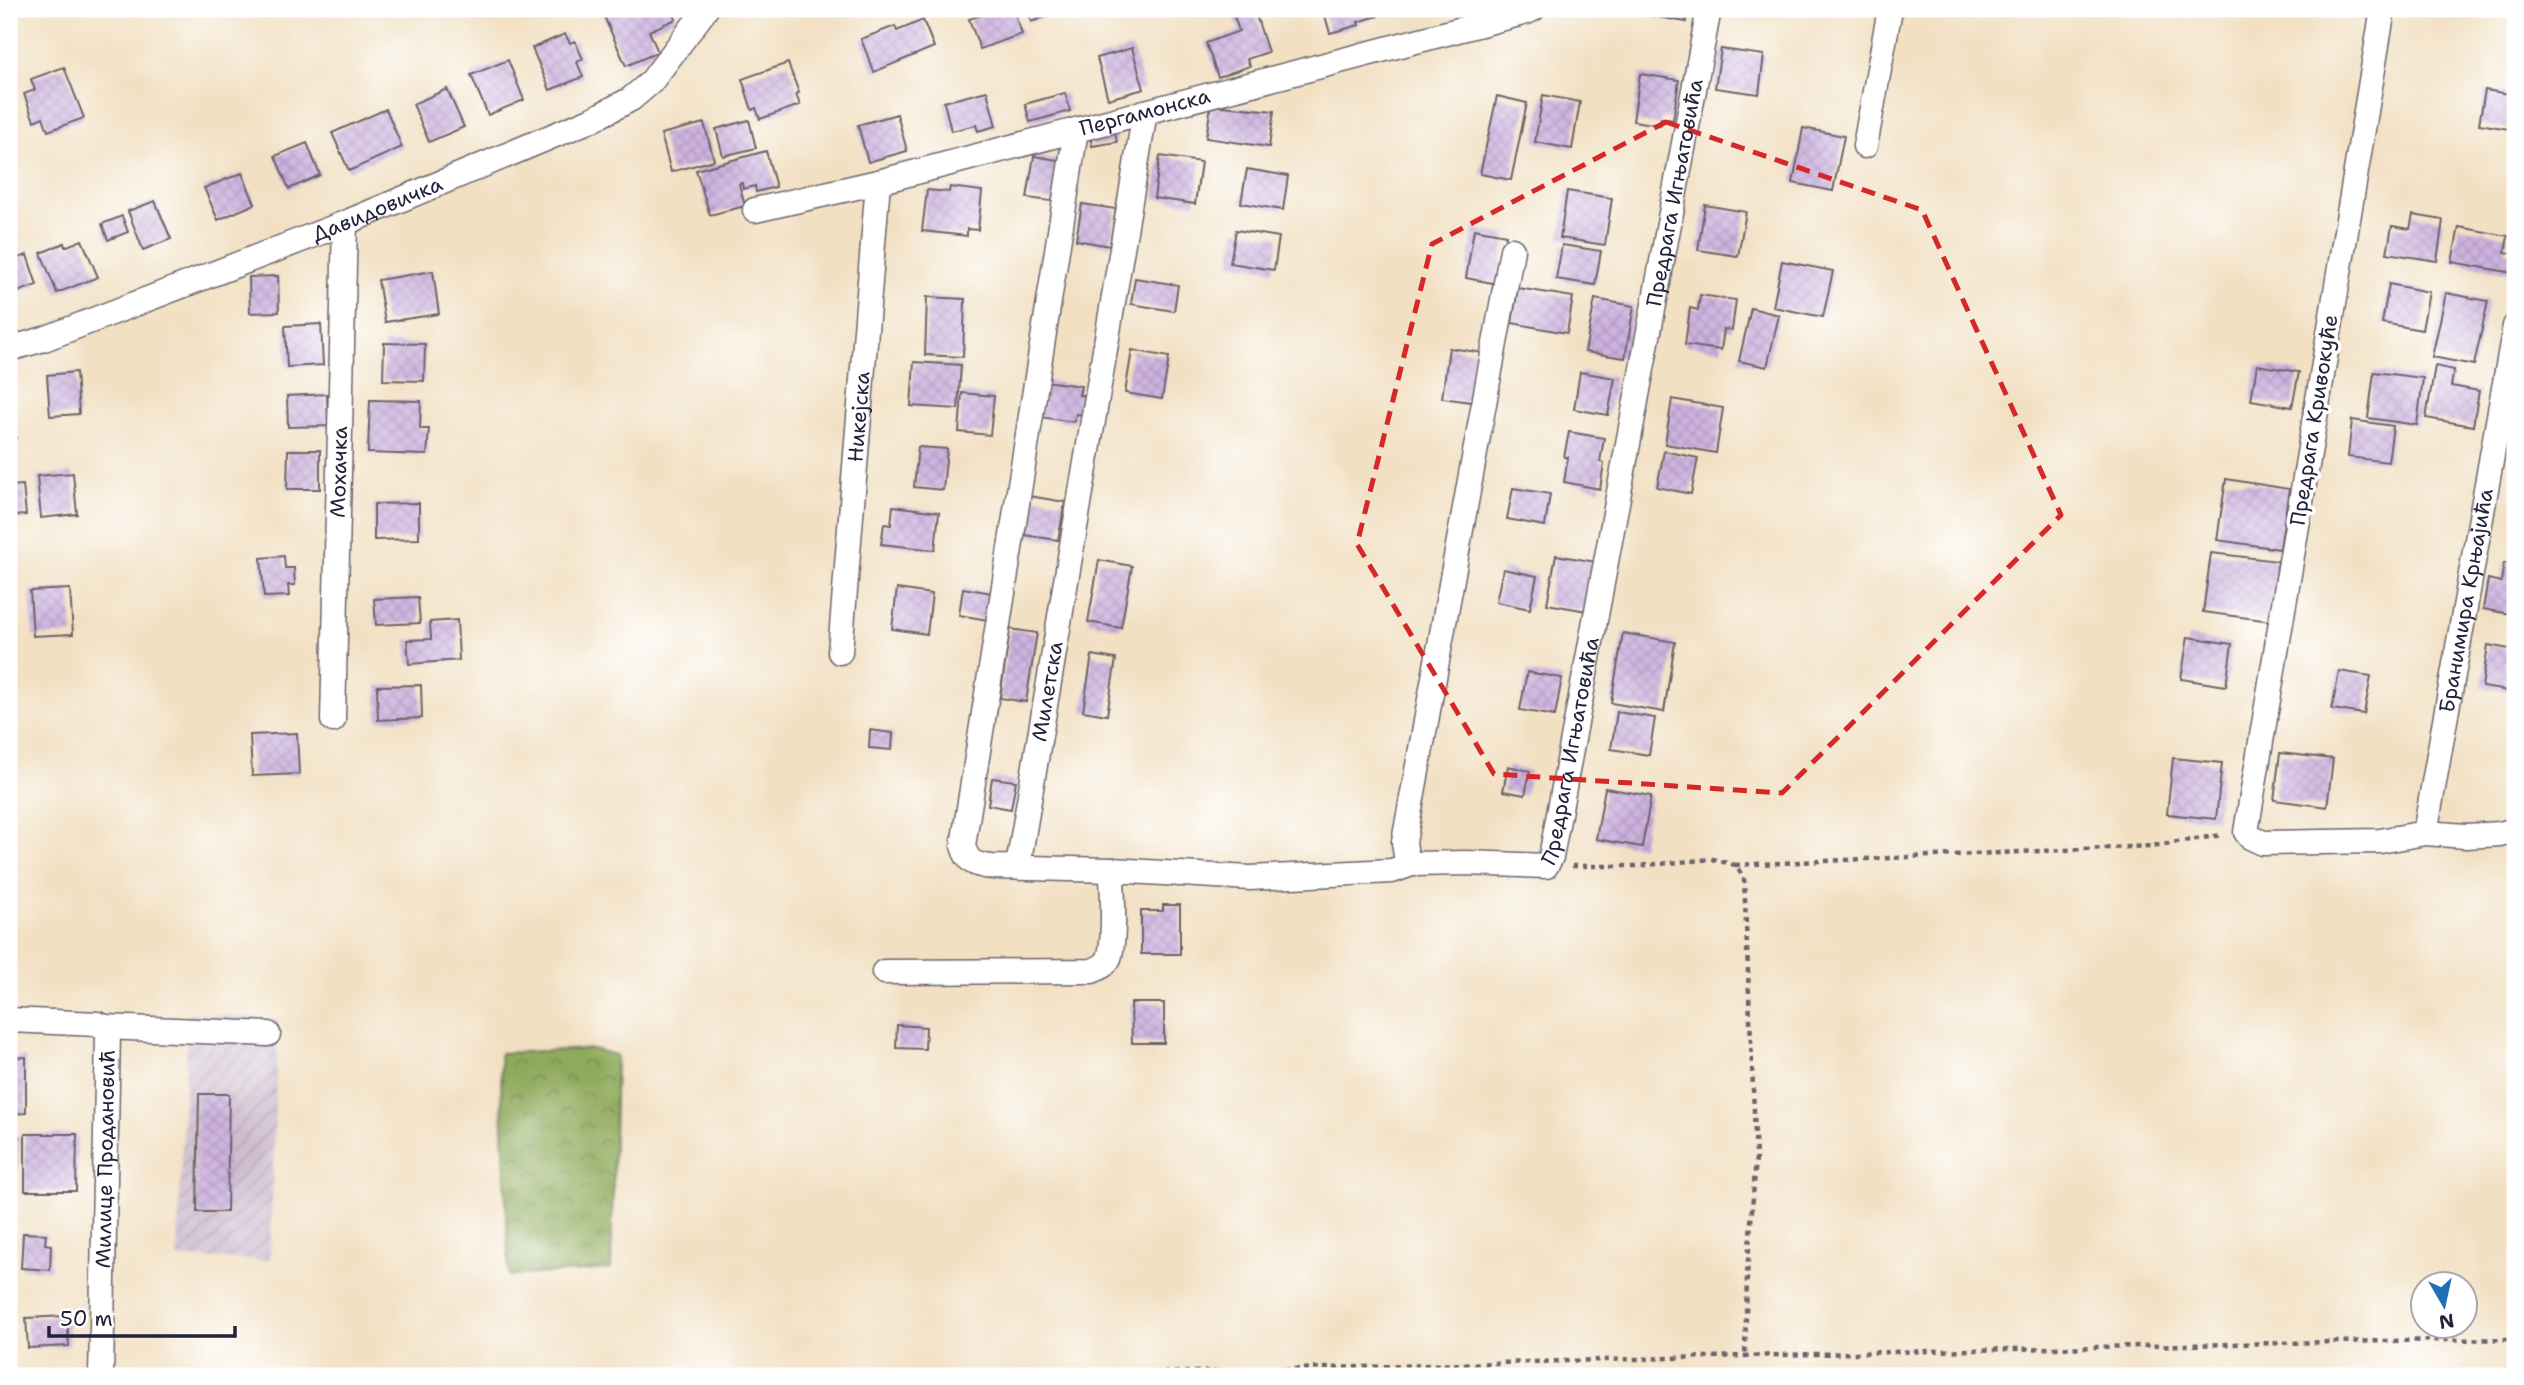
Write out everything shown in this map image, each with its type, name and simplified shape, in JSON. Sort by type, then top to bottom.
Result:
[{"type":"street","name":"Давидовичка","points":[[9,349],[44,339],[345,223],[547,139],[631,99],[651,82],[706,9]]},
{"type":"street","name":"Пергамонска","points":[[755,210],[878,182],[1533,9]]},
{"type":"street","name":"Предрага Игњатовића","points":[[1112,870],[1251,878],[1392,872],[1412,864],[1546,866],[1552,857],[1709,9]]},
{"type":"street","points":[[1865,146],[1890,9]]},
{"type":"street","name":"Предрага Кривокуће","points":[[2246,832],[2383,9]]},
{"type":"street","name":"Милетска","points":[[1018,866],[1145,112]]},
{"type":"street","points":[[884,972],[1092,971],[1103,966],[1109,958],[1112,942],[1112,870],[978,865],[966,857],[962,845],[1076,130]]},
{"type":"street","name":"Никејска","points":[[840,652],[878,182]]},
{"type":"street","name":"Мохачка","points":[[334,720],[345,223]]},
{"type":"street","points":[[1412,864],[1406,856],[1404,842],[1512,250]]},
{"type":"street","name":"Бранимира Крњајића","points":[[2425,833],[2515,326]]},
{"type":"street","points":[[2246,832],[2263,843],[2379,841],[2425,833],[2466,836],[2500,834],[2515,830]]},
{"type":"street","points":[[9,1020],[268,1034]]},
{"type":"street","name":"Милице Продановић","points":[[101,1376],[108,1033],[105,1027]]},
{"type":"path","points":[[1546,866],[1636,866],[1713,859],[1735,865],[2151,846],[2246,832]]},
{"type":"path","points":[[1735,865],[1744,878],[1747,908],[1756,1158],[1745,1355]]},
{"type":"path","points":[[1054,1376],[1745,1355],[2515,1339]]},
{"type":"highlighted area","points":[[1666,122],[1922,210],[2061,515],[1782,793],[1494,774],[1357,544],[1432,244]]},
{"type":"shaded area","points":[[188,1013],[278,1020],[270,1260],[177,1258]]},
{"type":"green space","points":[[592,1049],[616,1055],[611,1269],[509,1276],[500,1053]]},
{"type":"building","points":[[616,9],[671,9],[676,19],[649,31],[658,52],[626,66],[603,14]]},
{"type":"building","points":[[998,9],[1013,9],[1022,34],[980,49],[969,19]]},
{"type":"building","points":[[1027,9],[1067,9],[1031,22]]},
{"type":"building","points":[[1254,9],[1268,52],[1247,59],[1250,66],[1218,77],[1206,43],[1239,31],[1233,13]]},
{"type":"building","points":[[1323,9],[1376,9],[1378,16],[1358,22],[1359,25],[1330,33]]},
{"type":"building","points":[[1648,9],[1688,9],[1686,22],[1647,15]]},
{"type":"building","points":[[923,20],[934,47],[874,72],[861,39],[895,26],[897,31]]},
{"type":"building","points":[[565,34],[570,43],[575,41],[583,59],[577,62],[583,77],[550,90],[532,48]]},
{"type":"building","points":[[1132,48],[1144,89],[1108,99],[1097,58]]},
{"type":"building","points":[[1721,49],[1764,55],[1759,94],[1715,88]]},
{"type":"building","points":[[508,60],[524,100],[488,115],[471,75]]},
{"type":"building","points":[[788,63],[799,93],[796,94],[800,105],[760,119],[756,108],[752,110],[742,79]]},
{"type":"building","points":[[64,67],[84,118],[48,131],[43,117],[34,121],[24,94],[35,90],[31,79]]},
{"type":"building","points":[[1640,74],[1679,80],[1673,120],[1661,118],[1660,125],[1633,121]]},
{"type":"building","points":[[447,89],[464,127],[429,142],[413,104]]},
{"type":"building","points":[[2485,90],[2515,95],[2515,130],[2479,124]]},
{"type":"building","points":[[987,91],[996,126],[978,131],[976,125],[951,131],[944,102]]},
{"type":"building","points":[[1065,93],[1070,111],[1030,122],[1025,104]]},
{"type":"building","points":[[1543,95],[1580,102],[1572,149],[1535,142]]},
{"type":"building","points":[[1497,96],[1527,103],[1511,180],[1480,174]]},
{"type":"building","points":[[1211,105],[1274,111],[1269,147],[1206,138]]},
{"type":"building","points":[[386,109],[402,147],[349,171],[332,133]]},
{"type":"building","points":[[897,114],[907,151],[868,162],[858,125]]},
{"type":"building","points":[[749,120],[756,148],[723,156],[716,129]]},
{"type":"building","points":[[704,123],[714,160],[671,172],[661,134]]},
{"type":"building","points":[[1114,126],[1117,142],[1092,146],[1089,130]]},
{"type":"building","points":[[1803,128],[1844,136],[1833,191],[1793,183]]},
{"type":"building","points":[[307,143],[320,175],[289,189],[275,156]]},
{"type":"building","points":[[766,151],[776,187],[756,192],[755,186],[743,189],[742,183],[739,184],[745,206],[710,215],[696,170]]},
{"type":"building","points":[[1034,156],[1064,161],[1058,202],[1027,198]]},
{"type":"building","points":[[1160,156],[1201,162],[1195,204],[1154,198]]},
{"type":"building","points":[[1247,169],[1288,176],[1283,210],[1241,203]]},
{"type":"building","points":[[242,173],[255,204],[218,220],[204,188]]},
{"type":"building","points":[[950,187],[982,191],[978,230],[967,229],[967,236],[922,231],[927,190],[949,192]]},
{"type":"building","points":[[1567,191],[1612,198],[1605,245],[1560,238]]},
{"type":"building","points":[[155,201],[171,239],[143,250],[128,211]]},
{"type":"building","points":[[1082,204],[1116,209],[1110,246],[1076,240]]},
{"type":"building","points":[[1705,205],[1746,212],[1738,256],[1698,250]]},
{"type":"building","points":[[2413,215],[2443,220],[2437,261],[2387,253],[2392,226],[2410,229]]},
{"type":"building","points":[[122,216],[128,232],[108,240],[102,224]]},
{"type":"building","points":[[2459,227],[2508,236],[2505,252],[2515,254],[2513,273],[2452,262]]},
{"type":"building","points":[[1474,229],[1506,235],[1498,284],[1466,278]]},
{"type":"building","points":[[1236,230],[1279,237],[1274,270],[1230,263]]},
{"type":"building","points":[[82,240],[98,277],[57,293],[41,253],[64,243],[65,247]]},
{"type":"building","points":[[1562,245],[1601,251],[1595,285],[1556,279]]},
{"type":"building","points":[[27,255],[37,285],[9,295],[9,261]]},
{"type":"building","points":[[1782,261],[1833,271],[1823,317],[1773,307]]},
{"type":"building","points":[[433,271],[439,314],[385,322],[378,280]]},
{"type":"building","points":[[278,276],[279,312],[250,313],[249,277]]},
{"type":"building","points":[[1135,278],[1178,285],[1174,311],[1131,304]]},
{"type":"building","points":[[2389,284],[2429,292],[2422,330],[2382,323]]},
{"type":"building","points":[[1518,288],[1573,297],[1567,333],[1512,323]]},
{"type":"building","points":[[2446,293],[2488,301],[2474,365],[2432,357]]},
{"type":"building","points":[[1700,295],[1736,300],[1732,330],[1724,329],[1721,350],[1685,345],[1690,308],[1698,310]]},
{"type":"building","points":[[927,297],[965,299],[963,357],[925,355]]},
{"type":"building","points":[[1595,299],[1634,306],[1625,358],[1585,352]]},
{"type":"building","points":[[1751,308],[1779,315],[1767,367],[1739,361]]},
{"type":"building","points":[[321,324],[323,365],[287,367],[285,326]]},
{"type":"building","points":[[384,343],[425,344],[424,381],[383,380]]},
{"type":"building","points":[[1449,348],[1485,353],[1478,403],[1442,398]]},
{"type":"building","points":[[1132,350],[1169,357],[1162,399],[1125,393]]},
{"type":"building","points":[[914,362],[961,365],[958,409],[911,406]]},
{"type":"building","points":[[2257,365],[2299,372],[2292,407],[2251,400]]},
{"type":"building","points":[[2435,366],[2454,370],[2451,386],[2479,391],[2473,426],[2426,418]]},
{"type":"building","points":[[76,372],[79,414],[50,416],[47,375]]},
{"type":"building","points":[[1580,372],[1615,378],[1608,415],[1574,409]]},
{"type":"building","points":[[2374,372],[2423,378],[2417,425],[2368,418]]},
{"type":"building","points":[[1045,381],[1081,386],[1079,395],[1088,396],[1085,415],[1076,414],[1074,422],[1040,417]]},
{"type":"building","points":[[962,393],[994,396],[990,435],[959,432]]},
{"type":"building","points":[[327,394],[328,426],[288,427],[287,396]]},
{"type":"building","points":[[1672,399],[1723,408],[1716,453],[1665,444]]},
{"type":"building","points":[[370,400],[421,401],[420,429],[429,429],[427,455],[368,453]]},
{"type":"building","points":[[9,404],[16,438],[9,439]]},
{"type":"building","points":[[2352,420],[2393,426],[2388,462],[2348,457]]},
{"type":"building","points":[[1569,432],[1604,438],[1600,462],[1604,463],[1600,489],[1564,482],[1568,457],[1564,457]]},
{"type":"building","points":[[918,447],[947,449],[943,490],[914,487]]},
{"type":"building","points":[[288,450],[320,450],[320,489],[287,489]]},
{"type":"building","points":[[1664,451],[1698,458],[1691,494],[1657,487]]},
{"type":"building","points":[[73,473],[77,514],[41,518],[37,476]]},
{"type":"building","points":[[2226,479],[2289,489],[2280,549],[2217,540]]},
{"type":"building","points":[[23,485],[26,515],[9,516],[9,486]]},
{"type":"building","points":[[1513,488],[1550,494],[1545,526],[1507,519]]},
{"type":"building","points":[[1023,495],[1065,502],[1058,540],[1017,534]]},
{"type":"building","points":[[419,503],[419,539],[374,540],[374,504]]},
{"type":"building","points":[[893,506],[939,512],[935,550],[881,544],[884,524],[891,525]]},
{"type":"building","points":[[2211,553],[2278,561],[2270,621],[2203,612]]},
{"type":"building","points":[[1556,555],[1596,562],[1587,611],[1547,604]]},
{"type":"building","points":[[284,556],[285,568],[294,568],[295,585],[288,585],[289,596],[264,597],[261,558]]},
{"type":"building","points":[[1099,560],[1132,566],[1121,628],[1088,622]]},
{"type":"building","points":[[2504,563],[2515,564],[2515,615],[2483,609],[2488,579],[2501,582]]},
{"type":"building","points":[[1503,569],[1537,576],[1530,609],[1496,602]]},
{"type":"building","points":[[963,588],[992,593],[988,620],[959,615]]},
{"type":"building","points":[[70,589],[73,634],[33,636],[30,591]]},
{"type":"building","points":[[897,589],[932,594],[927,634],[892,629]]},
{"type":"building","points":[[418,597],[420,623],[376,625],[374,599]]},
{"type":"building","points":[[457,620],[459,660],[409,664],[407,640],[431,639],[430,622]]},
{"type":"building","points":[[1010,629],[1037,633],[1026,702],[1000,698]]},
{"type":"building","points":[[1623,633],[1675,642],[1664,712],[1611,703]]},
{"type":"building","points":[[2188,637],[2232,644],[2226,686],[2181,679]]},
{"type":"building","points":[[2488,645],[2515,650],[2515,692],[2482,687]]},
{"type":"building","points":[[1092,655],[1116,659],[1107,715],[1083,711]]},
{"type":"building","points":[[2339,671],[2371,676],[2364,714],[2332,709]]},
{"type":"building","points":[[1527,672],[1562,678],[1555,716],[1520,710]]},
{"type":"building","points":[[421,685],[422,718],[378,720],[377,686]]},
{"type":"building","points":[[1617,712],[1655,718],[1649,755],[1611,749]]},
{"type":"building","points":[[870,730],[893,733],[892,750],[869,748]]},
{"type":"building","points":[[297,733],[299,774],[252,776],[250,735]]},
{"type":"building","points":[[2280,753],[2333,759],[2327,807],[2274,800]]},
{"type":"building","points":[[2173,758],[2222,763],[2216,819],[2167,814]]},
{"type":"building","points":[[1508,766],[1530,771],[1525,795],[1503,791]]},
{"type":"building","points":[[992,778],[1016,781],[1011,809],[988,805]]},
{"type":"building","points":[[1605,788],[1651,796],[1642,847],[1596,839]]},
{"type":"building","points":[[1163,905],[1180,905],[1180,954],[1141,954],[1141,911],[1163,911]]},
{"type":"building","points":[[1131,1003],[1164,1003],[1164,1043],[1132,1043]]},
{"type":"building","points":[[897,1025],[926,1027],[925,1049],[896,1048]]},
{"type":"building","points":[[26,1057],[26,1113],[9,1114],[9,1058]]},
{"type":"building","points":[[199,1094],[229,1094],[227,1212],[197,1212]]},
{"type":"building","points":[[25,1134],[77,1134],[76,1191],[25,1191]]},
{"type":"building","points":[[9,1136],[19,1137],[17,1174],[9,1174]]},
{"type":"building","points":[[23,1233],[46,1234],[45,1244],[51,1245],[50,1270],[21,1268]]},
{"type":"building","points":[[67,1316],[69,1346],[28,1348],[26,1318]]}]
